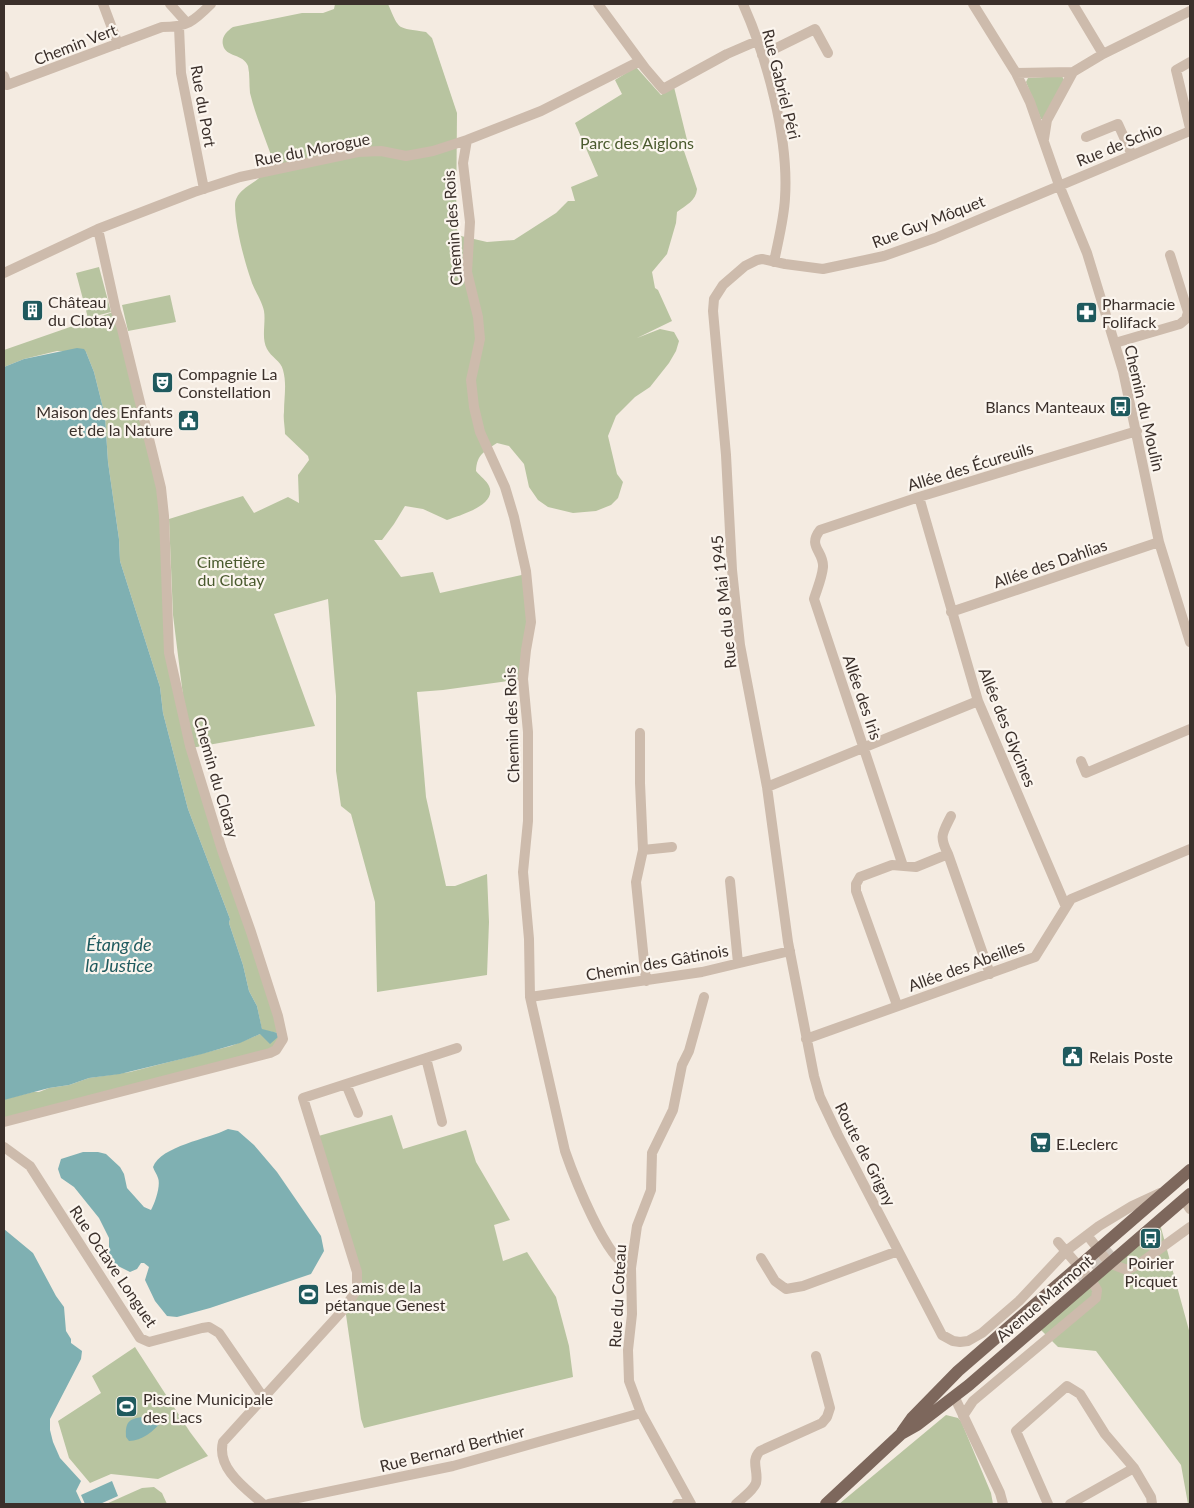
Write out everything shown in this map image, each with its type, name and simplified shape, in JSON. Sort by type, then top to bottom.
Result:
[{"type":"main road","name":"Avenue Marmont","points":[[1107,1253],[1190,1170]]},
{"type":"main road","name":"Avenue Marmont","points":[[826,1504],[901,1434],[912,1418],[958,1371],[1081,1275],[1190,1179]]},
{"type":"main road","name":"Avenue Marmont","points":[[917,1425],[927,1411],[1081,1275],[1190,1184]]},
{"type":"main road","name":"Avenue Marmont","points":[[1107,1253],[1188,1201]]},
{"type":"main road","name":"Avenue Marmont","points":[[901,1434],[917,1425],[954,1396],[1081,1275]]},
{"type":"street","points":[[103,4],[118,44]]},
{"type":"street","points":[[170,4],[183,25],[198,17],[210,4]]},
{"type":"street","points":[[598,4],[663,89],[727,54],[757,41]]},
{"type":"street","name":"Rue Gabriel Péri","points":[[742,4],[753,26],[780,126],[786,176],[784,207],[774,262]]},
{"type":"street","name":"Chemin du Moulin","points":[[973,4],[1016,73],[1030,102],[1059,185],[1087,253],[1123,371],[1159,542],[1190,642]]},
{"type":"street","points":[[1073,4],[1104,54]]},
{"type":"street","points":[[1044,140],[1047,120],[1074,72],[1104,54],[1190,11]]},
{"type":"street","name":"Chemin Vert","points":[[4,76],[7,85],[162,28],[183,25]]},
{"type":"street","name":"Rue du Port","points":[[183,25],[181,73],[204,189]]},
{"type":"street","points":[[762,55],[815,29],[828,53]]},
{"type":"street","name":"Rue du Morogue","points":[[98,229],[240,177],[358,152],[381,151],[406,156],[433,152],[541,111],[640,61]]},
{"type":"street","points":[[1190,62],[1176,70],[1190,129]]},
{"type":"street","points":[[1016,73],[1074,72]]},
{"type":"street","points":[[1086,137],[1118,124],[1132,155]]},
{"type":"street","name":"Rue de Schio","points":[[1059,185],[1190,129]]},
{"type":"street","name":"Chemin des Rois","points":[[467,140],[462,163],[470,222],[467,272],[478,317],[480,339],[470,380],[480,432],[505,487],[514,516],[526,571],[531,622],[523,679],[528,732],[528,821],[523,872],[529,939],[530,997],[570,1168],[581,1194],[609,1248],[627,1267],[631,1268]]},
{"type":"street","name":"Rue Guy Môquet","points":[[774,262],[823,269],[884,256],[935,238],[1059,185]]},
{"type":"street","points":[[4,273],[98,229]]},
{"type":"street","name":"Chemin du Clotay","points":[[4,1122],[270,1053],[276,1050],[283,1039],[278,1016],[222,850],[190,746],[169,653],[164,516],[161,488],[116,311],[98,229]]},
{"type":"street","points":[[1115,343],[1180,324],[1187,317],[1188,312],[1170,255]]},
{"type":"street","name":"Rue du 8 Mai 1945","points":[[774,262],[762,259],[757,260],[731,277],[717,292],[713,311],[726,455],[732,570],[740,646],[767,787],[794,976]]},
{"type":"street","name":"Allée des Écureuils","points":[[815,536],[820,530],[919,497],[1136,431]]},
{"type":"street","name":"Allée des Glycines","points":[[919,497],[978,701],[1066,906]]},
{"type":"street","name":"Allée des Iris","points":[[815,536],[814,542],[823,566],[814,599],[904,866]]},
{"type":"street","name":"Allée des Dahlias","points":[[951,612],[1159,542]]},
{"type":"street","points":[[767,787],[978,701]]},
{"type":"street","points":[[1081,761],[1086,772],[1190,729]]},
{"type":"street","points":[[640,733],[643,850],[636,882],[646,981]]},
{"type":"street","points":[[951,816],[942,834],[943,842],[990,974]]},
{"type":"street","points":[[643,850],[672,847]]},
{"type":"street","name":"Allée des Abeilles","points":[[806,1039],[1035,957],[1071,900],[1190,849]]},
{"type":"street","points":[[897,1005],[856,891],[856,884],[860,877],[892,865],[916,867],[948,854]]},
{"type":"street","points":[[730,881],[738,963]]},
{"type":"street","name":"Chemin des Gâtinois","points":[[530,997],[702,972],[790,951]]},
{"type":"street","name":"Route de Grigny","points":[[794,976],[806,1039],[820,1097],[942,1335],[953,1341],[960,1342],[968,1341],[982,1333],[1019,1301],[1066,1251]]},
{"type":"street","name":"Rue du Coteau","points":[[690,1503],[641,1413],[629,1381],[628,1350],[632,1314],[631,1268],[637,1226],[651,1190],[652,1153],[673,1110],[682,1064],[689,1051],[704,997]]},
{"type":"street","points":[[263,1504],[229,1472],[222,1455],[223,1442],[345,1308],[357,1289],[357,1272],[303,1098],[457,1048]]},
{"type":"street","points":[[426,1058],[442,1122]]},
{"type":"street","points":[[346,1084],[358,1113]]},
{"type":"street","name":"Rue Octave Longuet","points":[[4,1147],[30,1166],[140,1338],[149,1342],[209,1327],[219,1333],[263,1397]]},
{"type":"street","points":[[1066,1251],[1132,1206],[1169,1189]]},
{"type":"street","points":[[1087,1235],[1127,1270],[1190,1227]]},
{"type":"street","points":[[963,1416],[973,1402],[1096,1298],[1097,1290],[1081,1275],[1058,1242]]},
{"type":"street","points":[[760,1258],[775,1281],[786,1289],[803,1286],[898,1251]]},
{"type":"street","points":[[736,1504],[756,1484],[754,1461],[760,1451],[822,1423],[827,1417],[830,1408],[816,1356]]},
{"type":"street","points":[[1048,1504],[1016,1431],[1067,1386],[1080,1394],[1105,1434],[1134,1468],[1151,1497],[1152,1504]]},
{"type":"street","points":[[954,1396],[1000,1493],[1002,1504]]},
{"type":"street","name":"Rue Bernard Berthier","points":[[269,1504],[453,1466],[641,1413]]},
{"type":"street","points":[[1070,1504],[1134,1468]]},
{"type":"street","points":[[677,1504],[690,1503]]},
{"type":"green space","points":[[335,4],[388,4],[401,27],[426,32],[432,38],[457,113],[456,228],[461,236],[487,242],[514,240],[556,213],[568,201],[575,201],[571,187],[598,176],[575,123],[622,94],[615,80],[636,67],[661,95],[674,87],[689,148],[684,151],[697,189],[693,200],[677,212],[676,223],[667,254],[652,272],[655,288],[658,290],[672,321],[637,338],[660,329],[674,332],[679,341],[669,363],[650,387],[635,397],[616,416],[608,436],[617,474],[623,482],[618,498],[611,505],[596,511],[573,513],[548,507],[538,500],[529,487],[524,464],[509,446],[497,443],[482,454],[477,465],[476,471],[489,486],[490,493],[488,499],[483,504],[447,520],[423,509],[405,506],[382,540],[374,540],[401,577],[433,572],[440,593],[526,574],[531,622],[523,679],[417,692],[426,797],[446,886],[455,886],[487,874],[489,922],[487,975],[377,992],[375,902],[351,814],[341,806],[336,771],[336,696],[328,599],[274,614],[315,726],[191,748],[282,1032],[276,1050],[4,1122],[5,1099],[69,1085],[89,1078],[130,1072],[231,1046],[260,1034],[278,1033],[262,1030],[257,1006],[249,991],[243,965],[229,923],[230,919],[188,809],[163,713],[160,687],[120,561],[119,539],[108,462],[105,416],[94,372],[86,352],[57,351],[24,359],[4,367],[4,350],[116,311],[161,488],[169,653],[187,728],[173,615],[169,519],[243,496],[254,513],[288,497],[299,503],[298,475],[309,460],[308,456],[285,434],[285,385],[283,370],[265,345],[264,311],[252,284],[240,242],[235,205],[237,198],[246,187],[265,172],[271,155],[250,93],[248,66],[243,59],[224,49],[223,39],[233,27],[302,13],[323,13],[334,9]]},
{"type":"green space","points":[[1062,76],[1064,80],[1045,120],[1041,119],[1026,82],[1028,78]]},
{"type":"green space","points":[[99,267],[111,312],[88,318],[76,273]]},
{"type":"green space","points":[[170,295],[176,322],[128,331],[122,305]]},
{"type":"green space","points":[[392,1115],[403,1149],[466,1130],[476,1162],[510,1220],[494,1225],[503,1261],[527,1252],[556,1297],[569,1346],[573,1377],[364,1428],[361,1419],[345,1308],[357,1289],[315,1137]]},
{"type":"green space","points":[[1160,1224],[1190,1334],[1190,1504],[1188,1504],[1181,1465],[1096,1351],[1058,1347],[1039,1328]]},
{"type":"green space","name":"Piscine Municipale des Lacs","points":[[135,1347],[190,1432],[208,1456],[158,1479],[111,1474],[90,1483],[69,1458],[58,1421],[101,1393],[92,1376]]},
{"type":"green space","points":[[946,1415],[958,1418],[961,1421],[991,1493],[993,1504],[839,1504]]},
{"type":"green space","points":[[154,1487],[162,1493],[167,1504],[106,1504],[142,1488]]},
{"type":"water","name":"Étang de la Justice","points":[[77,348],[84,349],[86,352],[94,372],[105,416],[108,462],[119,539],[120,561],[160,687],[163,713],[188,809],[230,919],[229,923],[243,965],[249,991],[257,1006],[262,1029],[278,1033],[278,1037],[270,1044],[260,1034],[240,1043],[202,1054],[120,1074],[89,1078],[69,1085],[49,1088],[4,1100],[4,367],[24,359]]},
{"type":"water","points":[[228,1129],[238,1131],[254,1145],[277,1172],[321,1236],[324,1251],[311,1274],[210,1308],[177,1317],[167,1316],[155,1301],[145,1280],[149,1267],[141,1263],[137,1269],[130,1272],[116,1265],[112,1260],[109,1254],[109,1238],[99,1218],[74,1187],[61,1178],[58,1169],[61,1159],[83,1152],[106,1154],[120,1167],[124,1174],[127,1188],[144,1207],[151,1210],[158,1189],[159,1181],[153,1167],[158,1160],[175,1148]]},
{"type":"water","points":[[4,1229],[33,1253],[64,1307],[66,1331],[71,1339],[71,1343],[82,1351],[81,1359],[50,1419],[50,1430],[60,1458],[81,1481],[76,1491],[82,1504],[4,1504]]},
{"type":"water","points":[[159,1416],[162,1421],[147,1435],[134,1441],[129,1441],[126,1437],[128,1423],[133,1419]]},
{"type":"water","points":[[112,1481],[118,1496],[100,1504],[85,1504],[81,1495]]},
{"type":"tunnel","points":[[1079,1281],[1113,1251]]},
{"type":"place","name":"Château du Clotay","points":[[32,310]]},
{"type":"place","name":"Pharmacie Folifack","points":[[1086,312]]},
{"type":"place","name":"Compagnie La Constellation","points":[[162,382]]},
{"type":"place","name":"Blancs Manteaux","points":[[1121,406]]},
{"type":"place","name":"Maison des Enfants et de la Nature","points":[[189,420]]},
{"type":"place","name":"Relais Poste","points":[[1073,1056]]},
{"type":"place","name":"E.Leclerc","points":[[1040,1143]]},
{"type":"place","name":"Poirier Picquet","points":[[1151,1238]]},
{"type":"place","name":"Les amis de la pétanque Genest","points":[[309,1295]]},
{"type":"place","name":"Piscine Municipale des Lacs","points":[[127,1407]]},
{"type":"park label","name":"Parc des Aiglons","points":[[637,142]]},
{"type":"park label","name":"Cimetière du Clotay","points":[[231,570]]}]
